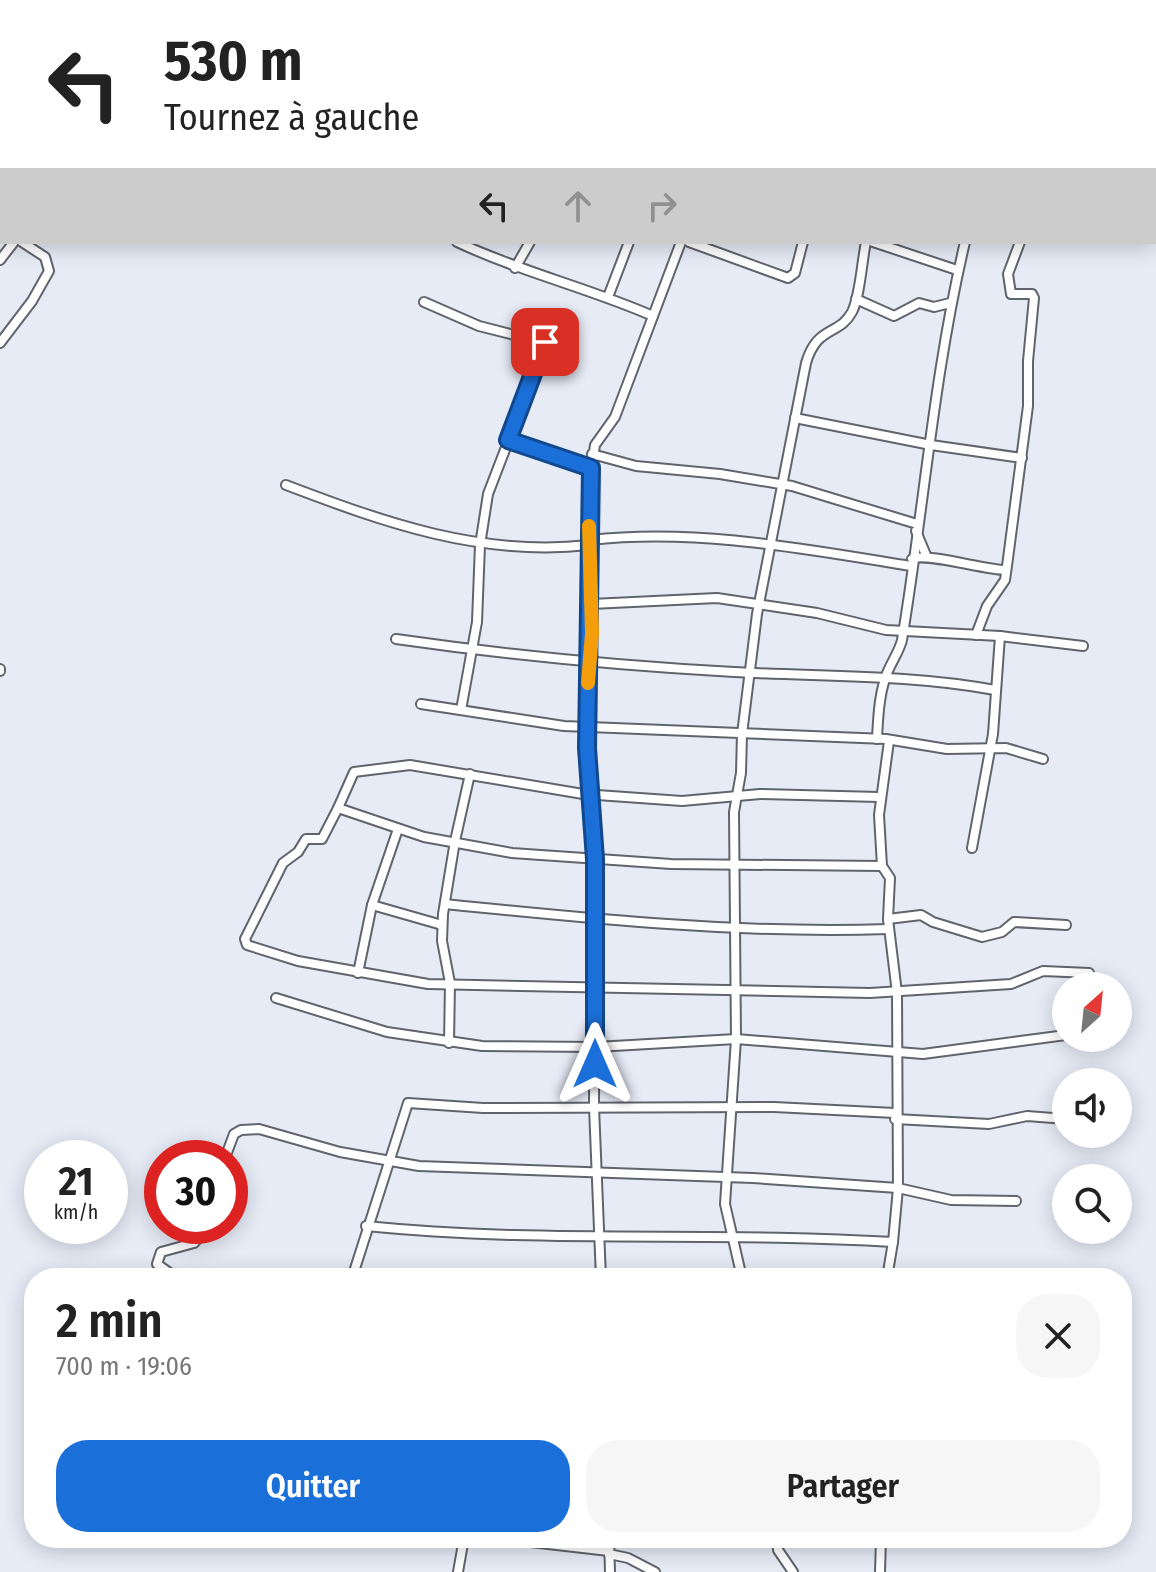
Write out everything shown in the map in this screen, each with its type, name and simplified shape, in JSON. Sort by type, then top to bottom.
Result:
[{"type":"street","points":[[0,260],[12,244]]},
{"type":"street","points":[[0,343],[32,301],[49,271],[45,257],[25,244]]},
{"type":"street","points":[[461,244],[515,268],[608,297],[653,316]]},
{"type":"street","points":[[515,268],[529,244]]},
{"type":"street","points":[[608,297],[628,244]]},
{"type":"street","points":[[601,1268],[594,1107],[595,859],[589,727],[592,454],[599,436],[615,417],[680,244]]},
{"type":"street","points":[[694,244],[788,278],[795,273],[802,244]]},
{"type":"street","points":[[739,1268],[730,1236],[725,1176],[736,1039],[734,812],[742,734],[769,543],[810,349],[817,338],[846,320],[856,299],[866,244]]},
{"type":"street","points":[[879,244],[957,270]]},
{"type":"street","points":[[877,739],[885,677],[899,650],[950,303],[964,244]]},
{"type":"street","points":[[976,635],[982,616],[1001,587],[1006,570],[1022,458],[1034,298],[1032,294],[1009,291],[1008,274],[1019,244]]},
{"type":"street","points":[[856,299],[894,316],[919,303],[934,307],[950,303]]},
{"type":"street","points":[[424,302],[479,326],[545,342],[488,494],[480,545],[473,650],[461,710]]},
{"type":"street","points":[[795,418],[931,445],[1022,458]]},
{"type":"street","points":[[508,440],[591,468]]},
{"type":"street","points":[[592,454],[636,466],[720,474],[780,485],[916,528]]},
{"type":"street","points":[[286,485],[418,532],[480,545],[682,537],[769,543],[911,563],[926,555],[961,565],[1006,570]]},
{"type":"street","points":[[916,528],[926,555]]},
{"type":"street","points":[[591,604],[675,597],[759,604],[817,613],[875,628],[1000,636],[1083,646]]},
{"type":"street","points":[[972,848],[990,748],[1000,636]]},
{"type":"street","points":[[396,639],[591,661],[751,673],[885,677],[995,690]]},
{"type":"street","points":[[421,704],[589,727],[877,739],[947,749],[1006,748],[1043,759]]},
{"type":"street","points":[[889,741],[879,797],[882,866],[890,878],[889,924],[897,993],[895,1116],[898,1188],[889,1268]]},
{"type":"street","points":[[879,797],[738,794],[730,799],[682,801],[591,795],[410,765],[357,771],[352,775],[322,839],[306,839],[298,852],[283,863],[244,942],[298,961],[411,982],[897,993],[1011,984],[1043,971],[1066,972]]},
{"type":"street","points":[[449,1043],[450,983],[442,925],[455,841],[470,774]]},
{"type":"street","points":[[338,808],[398,829],[512,853],[735,865],[882,866]]},
{"type":"street","points":[[358,973],[372,905],[398,829]]},
{"type":"street","points":[[445,904],[528,915],[673,926],[735,926],[798,931],[889,924],[921,915],[982,937],[1002,932],[1014,922],[1066,925]]},
{"type":"street","points":[[372,905],[442,925]]},
{"type":"street","points":[[276,998],[387,1032],[449,1043],[596,1047],[736,1039],[939,1053],[1052,1037]]},
{"type":"street","points":[[355,1268],[408,1103],[483,1108],[731,1108],[989,1124],[1027,1116],[1052,1118]]},
{"type":"street","points":[[232,1140],[234,1134],[249,1128],[391,1162],[725,1176],[898,1188],[951,1200],[1016,1201]]},
{"type":"street","points":[[366,1226],[456,1234],[730,1236],[893,1242]]},
{"type":"street","points":[[163,1268],[157,1264],[161,1252],[190,1244]]},
{"type":"street","points":[[458,1572],[462,1548]]},
{"type":"street","points":[[576,1548],[609,1552],[655,1572]]},
{"type":"street","points":[[609,1548],[610,1572]]},
{"type":"street","points":[[778,1548],[793,1572]]},
{"type":"street","points":[[880,1572],[881,1548]]},
{"type":"slow traffic","points":[[588,683],[592,633],[589,526]]},
{"type":"route","points":[[545,342],[508,440],[591,468],[588,514],[592,633],[587,748],[595,859],[595,1064]]}]
